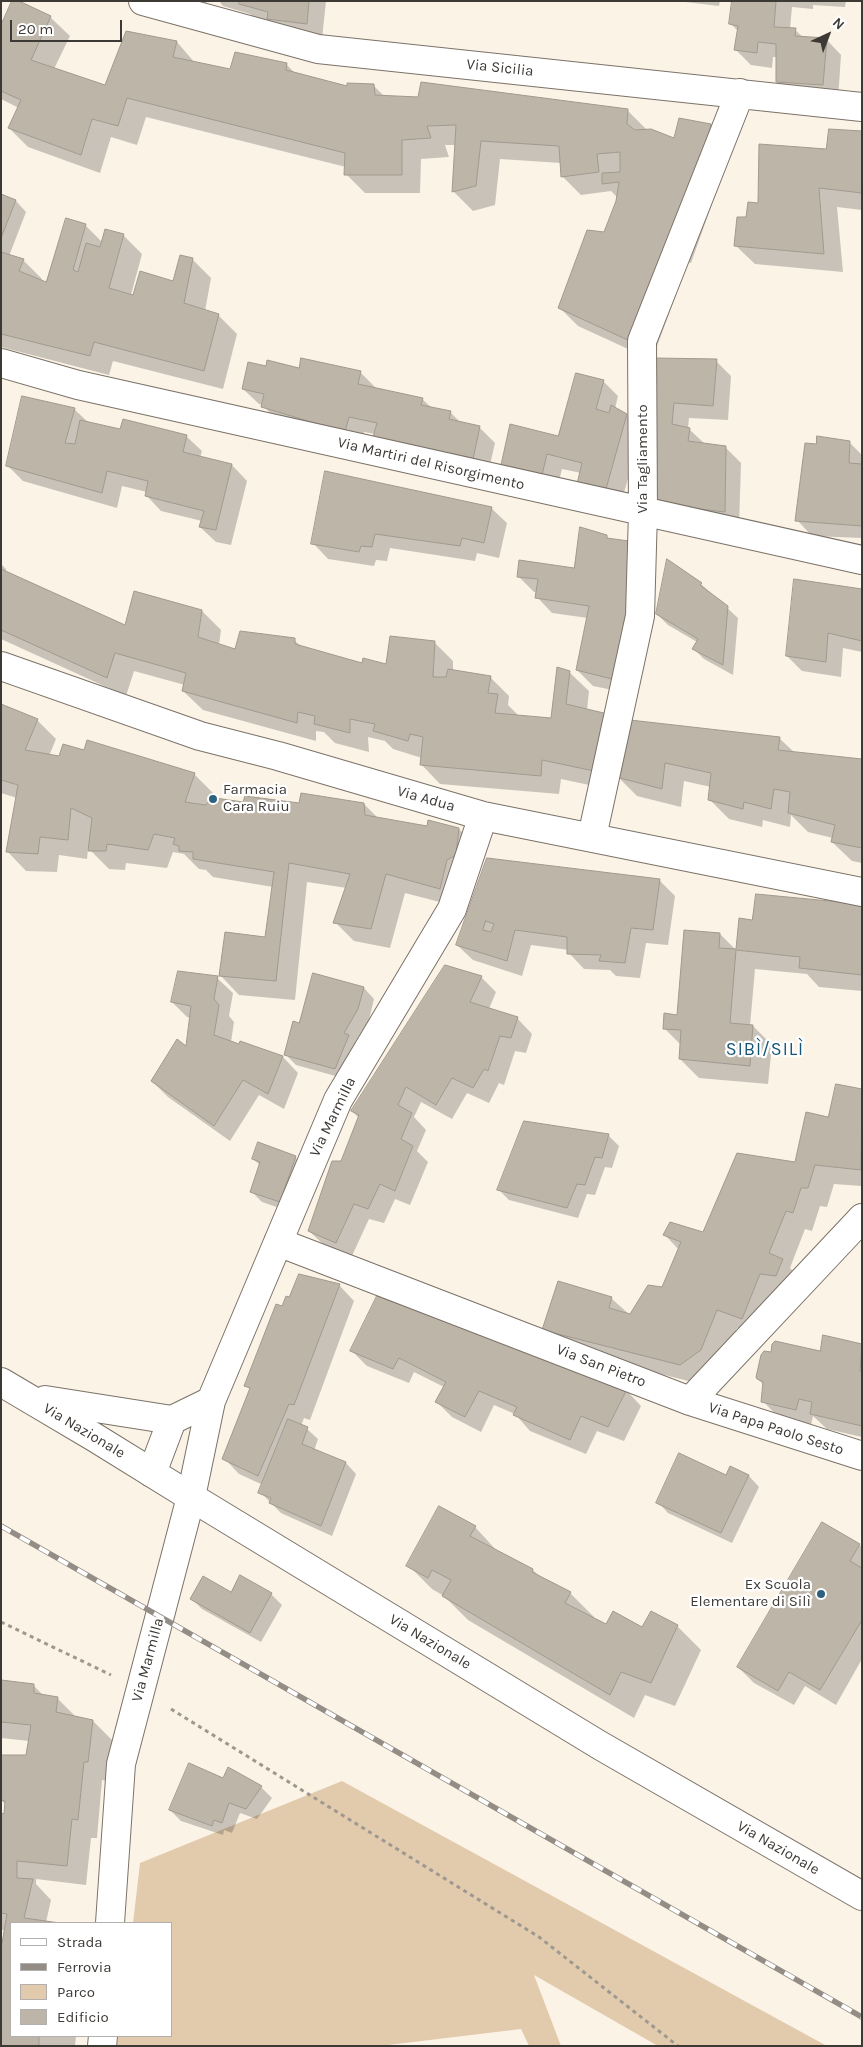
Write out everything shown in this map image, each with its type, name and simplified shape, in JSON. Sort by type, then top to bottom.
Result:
[{"type":"street","name":"Via Sicilia","points":[[143,1],[318,50],[862,106]]},
{"type":"street","name":"Via Tagliamento","points":[[592,838],[640,616],[643,512],[642,341],[740,93]]},
{"type":"street","name":"Via Martiri del Risorgimento","points":[[1,363],[78,385],[862,560]]},
{"type":"street","name":"Via Adua","points":[[1,666],[200,736],[278,756],[483,816],[862,892]]},
{"type":"street","name":"Via Marmilla","points":[[110,1922],[121,1764],[190,1497],[211,1400],[338,1100],[452,909],[483,816]]},
{"type":"street","points":[[690,1401],[862,1218]]},
{"type":"street","name":"Via San Pietro","points":[[278,1242],[690,1401]]},
{"type":"street","points":[[12,1389],[72,1405],[172,1420],[211,1400]]},
{"type":"street","name":"Via Nazionale","points":[[12,1389],[601,1746],[862,1896]]},
{"type":"street","name":"Via Papa Paolo Sesto","points":[[690,1401],[862,1456]]},
{"type":"street","points":[[152,1473],[172,1420]]},
{"type":"path","points":[[1,1622],[140,1690],[540,1937],[678,2046]]},
{"type":"green space","points":[[342,1781],[827,2046],[658,2046],[534,1975],[561,2046],[529,2046],[521,2029],[380,2046],[117,2046],[118,2037],[172,2037],[172,1922],[133,1922],[140,1863]]},
{"type":"building","points":[[12,1],[19,1],[51,16],[31,60],[105,85],[126,31],[177,41],[173,57],[230,69],[235,52],[287,63],[286,70],[347,86],[347,83],[374,84],[375,95],[418,97],[421,82],[628,109],[627,124],[635,130],[651,129],[674,138],[679,118],[711,124],[704,157],[632,342],[558,308],[587,230],[604,232],[616,201],[619,182],[602,184],[602,173],[620,172],[620,152],[597,154],[599,172],[561,177],[559,146],[481,141],[476,186],[452,192],[456,125],[427,126],[431,138],[402,140],[402,175],[344,175],[345,153],[127,98],[118,126],[92,119],[81,155],[8,128],[21,100],[1,91],[1,25]]},
{"type":"building","points":[[240,1],[309,1],[307,24],[267,19],[268,12],[239,4]]},
{"type":"building","points":[[732,1],[776,1],[774,27],[796,28],[795,36],[827,38],[823,85],[776,82],[776,44],[758,42],[757,53],[734,50],[738,26],[729,24]]},
{"type":"building","points":[[829,129],[862,131],[862,193],[819,188],[824,254],[734,246],[737,217],[746,217],[748,202],[758,203],[759,144],[826,149]]},
{"type":"building","points":[[1,194],[16,200],[1,238]]},
{"type":"building","points":[[66,218],[86,224],[73,270],[78,272],[86,243],[100,247],[105,229],[124,234],[109,288],[133,295],[140,271],[173,281],[180,255],[193,258],[184,303],[219,314],[204,371],[94,342],[90,356],[1,334],[1,252],[24,259],[19,271],[46,282]]},
{"type":"building","points":[[301,358],[361,371],[358,384],[423,398],[421,405],[451,411],[449,419],[480,426],[473,459],[373,437],[377,423],[349,417],[345,432],[261,407],[264,394],[242,389],[248,362],[266,366],[267,360],[299,368]]},
{"type":"building","points":[[655,358],[717,359],[713,406],[674,403],[672,424],[690,428],[688,441],[726,446],[725,512],[650,503]]},
{"type":"building","points":[[576,373],[604,380],[596,409],[609,413],[611,405],[627,414],[604,496],[576,488],[582,463],[547,454],[542,475],[501,465],[510,424],[558,436]]},
{"type":"building","points":[[22,396],[75,408],[65,443],[75,444],[80,420],[120,429],[123,419],[187,435],[183,452],[232,464],[216,530],[199,527],[204,511],[145,496],[148,481],[107,471],[102,493],[6,466]]},
{"type":"building","points":[[817,436],[850,441],[849,463],[862,464],[862,526],[795,521],[805,443],[816,444]]},
{"type":"building","points":[[325,471],[492,507],[484,543],[462,538],[460,546],[375,534],[372,547],[361,546],[359,552],[311,544]]},
{"type":"building","points":[[580,527],[607,535],[607,538],[636,542],[632,615],[616,680],[576,670],[589,606],[535,598],[538,579],[517,577],[519,560],[574,568]]},
{"type":"building","points":[[667,559],[702,583],[700,585],[728,606],[723,665],[692,649],[698,639],[656,614]]},
{"type":"building","points":[[1,569],[125,625],[134,591],[202,610],[198,637],[235,649],[240,631],[295,638],[295,644],[362,663],[363,658],[386,664],[390,636],[435,641],[433,677],[446,677],[448,669],[491,676],[488,693],[498,694],[495,713],[551,718],[557,667],[570,671],[566,704],[608,714],[594,771],[542,760],[541,776],[420,765],[423,737],[410,734],[408,741],[373,731],[375,724],[350,719],[350,733],[314,724],[315,716],[298,712],[297,723],[182,691],[186,673],[115,653],[107,678],[1,630]]},
{"type":"building","points":[[794,579],[862,589],[862,641],[828,633],[826,662],[786,656]]},
{"type":"building","points":[[1,704],[38,719],[25,750],[59,756],[63,744],[84,750],[87,740],[195,773],[185,802],[205,805],[215,798],[243,802],[245,796],[299,803],[301,793],[364,803],[365,815],[427,826],[428,820],[459,828],[456,855],[447,860],[440,889],[386,874],[371,929],[333,923],[350,874],[289,863],[276,981],[219,976],[225,932],[265,937],[274,872],[193,859],[193,852],[179,851],[179,846],[173,844],[175,838],[154,834],[148,850],[107,844],[106,851],[88,851],[92,818],[71,808],[68,840],[40,837],[38,854],[6,852],[18,785],[1,780]]},
{"type":"building","points":[[630,720],[780,737],[778,750],[862,759],[862,848],[831,842],[835,825],[788,813],[790,792],[774,789],[771,809],[744,802],[743,809],[708,800],[711,773],[665,763],[662,789],[616,777]]},
{"type":"building","points":[[487,858],[660,879],[653,930],[631,928],[625,963],[599,961],[601,955],[567,954],[567,937],[515,930],[507,961],[456,945]],"holes":[[[486,921],[494,924],[491,932],[483,930]]]},
{"type":"building","points":[[756,894],[862,906],[862,975],[799,968],[800,957],[736,950],[730,1023],[753,1025],[750,1066],[679,1059],[681,1030],[663,1029],[664,1013],[677,1015],[684,930],[720,933],[719,948],[736,949],[739,918],[752,920]]},
{"type":"building","points":[[445,965],[482,976],[470,1002],[518,1017],[511,1038],[500,1036],[488,1071],[484,1069],[473,1088],[452,1078],[436,1105],[406,1087],[398,1105],[412,1113],[401,1139],[413,1146],[395,1191],[380,1184],[368,1209],[354,1204],[336,1243],[308,1231],[332,1161],[341,1161],[359,1115],[351,1111]]},
{"type":"building","points":[[178,971],[218,976],[214,999],[219,1005],[214,1035],[239,1044],[240,1041],[283,1056],[268,1094],[243,1080],[214,1126],[151,1081],[177,1039],[186,1046],[191,1006],[171,1002]]},
{"type":"building","points":[[313,973],[364,987],[358,1009],[344,1033],[349,1035],[335,1069],[284,1055],[293,1021],[299,1023]]},
{"type":"building","points":[[836,1084],[862,1089],[861,1170],[815,1165],[808,1188],[801,1188],[793,1213],[786,1211],[769,1253],[783,1259],[776,1276],[760,1274],[742,1319],[717,1310],[701,1350],[680,1365],[542,1330],[558,1281],[612,1297],[609,1308],[630,1314],[648,1285],[662,1287],[681,1242],[663,1235],[670,1222],[703,1232],[737,1153],[795,1162],[806,1112],[828,1117]]},
{"type":"building","points":[[524,1121],[609,1134],[602,1158],[595,1157],[585,1185],[577,1184],[567,1208],[497,1190]]},
{"type":"building","points":[[258,1142],[296,1156],[280,1202],[250,1192],[260,1162],[252,1159]]},
{"type":"building","points":[[299,1274],[340,1284],[294,1405],[289,1404],[258,1476],[222,1459],[250,1388],[244,1386],[276,1304],[282,1306],[286,1296],[289,1297]]},
{"type":"building","points":[[377,1296],[627,1389],[608,1427],[581,1416],[570,1440],[513,1415],[517,1407],[479,1391],[465,1417],[435,1402],[446,1382],[399,1358],[393,1369],[350,1351]]},
{"type":"building","points":[[823,1335],[862,1344],[860,1371],[862,1372],[862,1426],[810,1414],[812,1402],[799,1399],[796,1410],[761,1402],[763,1382],[756,1377],[761,1355],[764,1351],[771,1352],[772,1344],[775,1341],[820,1351]]},
{"type":"building","points":[[288,1419],[308,1427],[302,1444],[346,1462],[321,1526],[269,1503],[271,1498],[258,1493]]},
{"type":"building","points":[[679,1453],[726,1475],[730,1466],[749,1475],[721,1533],[656,1503]]},
{"type":"building","points":[[439,1506],[476,1526],[470,1536],[533,1569],[532,1572],[571,1592],[565,1603],[606,1624],[613,1611],[642,1627],[651,1611],[678,1625],[651,1683],[621,1672],[610,1695],[442,1596],[451,1580],[432,1570],[428,1578],[406,1566]]},
{"type":"building","name":"Ex Scuola Elementare di Silì","points":[[822,1522],[860,1544],[850,1561],[862,1568],[862,1620],[820,1690],[789,1672],[778,1691],[737,1667]]},
{"type":"building","points":[[240,1575],[272,1593],[250,1633],[190,1599],[203,1576],[231,1592]]},
{"type":"building","points":[[1,1680],[34,1684],[34,1693],[58,1697],[56,1712],[93,1720],[88,1762],[84,1762],[78,1820],[72,1819],[67,1866],[17,1861],[17,1878],[33,1879],[24,1918],[53,1922],[10,1922],[10,2037],[39,2037],[39,2046],[1,2046],[1,1949],[7,1914],[1,1913],[1,1813],[4,1814],[5,1801],[1,1800],[1,1755],[26,1755],[31,1725],[1,1722]]},
{"type":"building","points":[[189,1763],[223,1778],[228,1767],[262,1786],[246,1809],[229,1803],[222,1823],[214,1820],[212,1826],[169,1810]]},
{"type":"railway","points":[[1,1526],[862,2017]]},
{"type":"place","name":"Farmacia Cara Ruiu","points":[[213,799]]},
{"type":"place","name":"Ex Scuola Elementare di Silì","points":[[821,1594]]},
{"type":"district","name":"SIBÌ/SILÌ","points":[[765,1050]]}]
